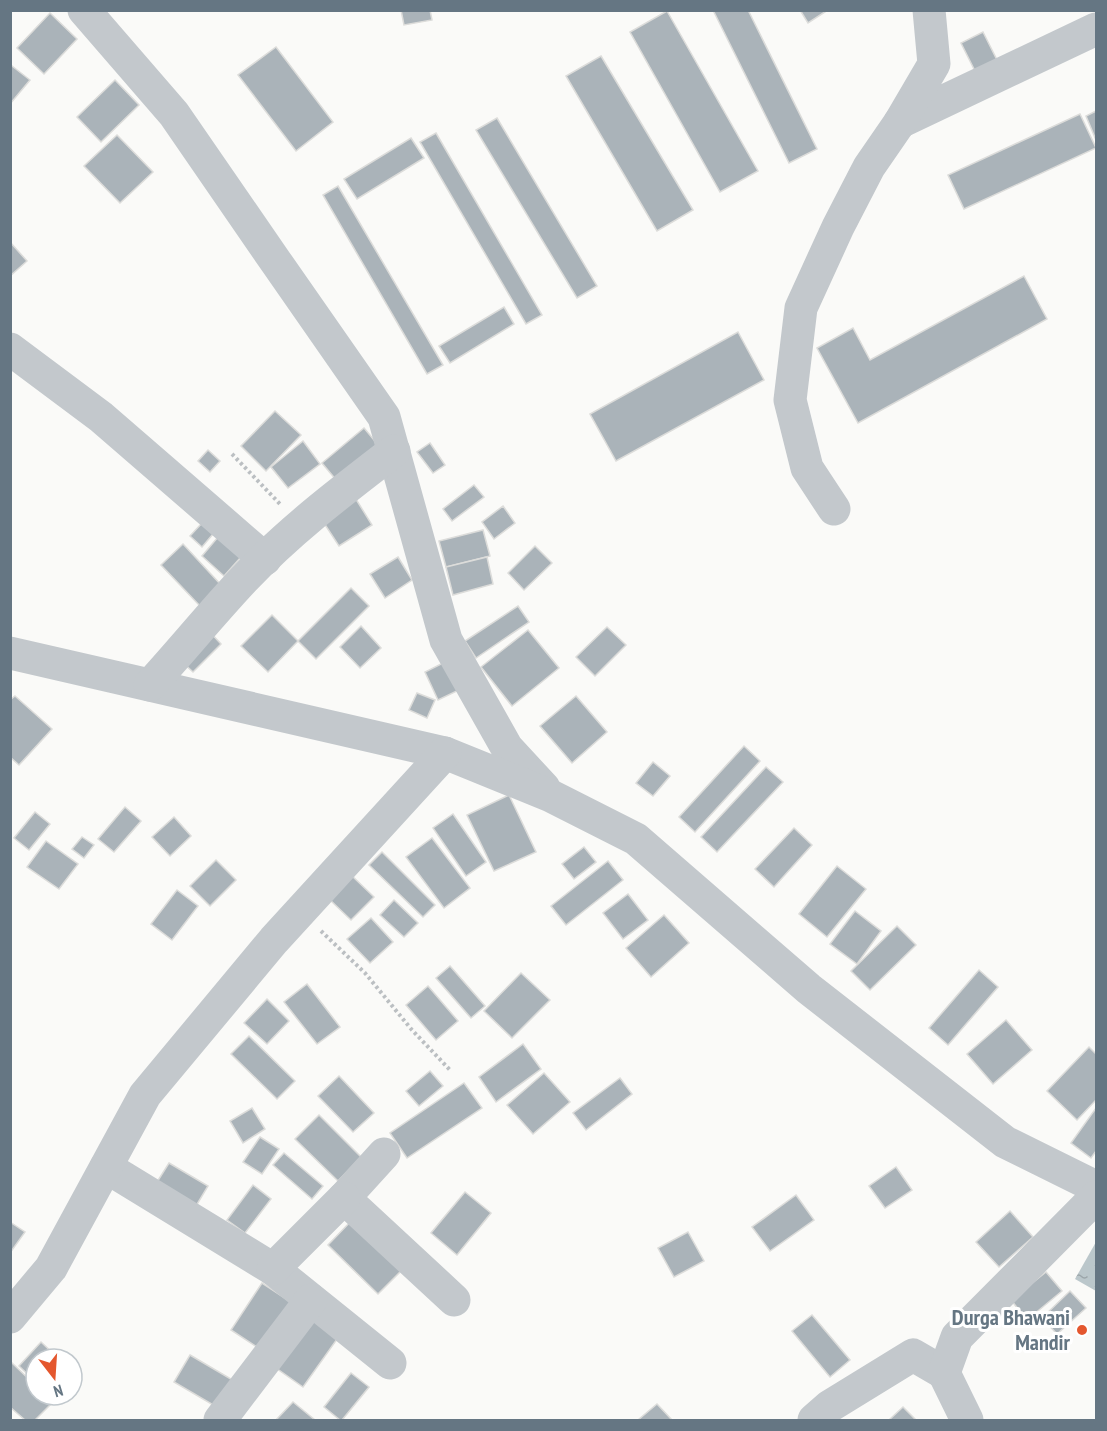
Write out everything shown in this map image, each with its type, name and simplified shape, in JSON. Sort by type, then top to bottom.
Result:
[{"type":"street","points":[[84,10],[174,114],[384,417],[446,640],[507,748],[551,796]]},
{"type":"street","points":[[834,508],[807,468],[790,400],[801,308],[838,226],[869,168],[900,122],[934,64],[929,10]]},
{"type":"street","points":[[900,122],[1096,29]]},
{"type":"street","points":[[10,349],[101,417],[265,559]]},
{"type":"street","points":[[150,685],[245,578],[304,523],[394,451]]},
{"type":"street","points":[[11,654],[445,753],[551,796],[636,839],[809,989],[1005,1142],[1096,1187]]},
{"type":"street","points":[[10,1317],[51,1268],[145,1095],[274,940],[445,753]]},
{"type":"street","points":[[273,1269],[384,1154]]},
{"type":"street","points":[[106,1167],[273,1269],[390,1363]]},
{"type":"street","points":[[944,1373],[957,1337],[1096,1197]]},
{"type":"street","points":[[344,1198],[454,1300]]},
{"type":"street","points":[[220,1420],[311,1300]]},
{"type":"street","points":[[814,1420],[830,1406],[913,1355],[944,1373],[967,1420]]},
{"type":"path","points":[[232,454],[276,500],[304,523]]},
{"type":"path","points":[[300,913],[365,973],[412,1030],[450,1070]]},
{"type":"water","points":[[1096,1242],[1096,1291],[1075,1279]]},
{"type":"building","points":[[401,10],[430,10],[432,20],[404,25]]},
{"type":"building","points":[[713,10],[748,10],[817,149],[789,163]]},
{"type":"building","points":[[800,10],[828,10],[808,23]]},
{"type":"building","points":[[667,11],[758,171],[720,192],[630,32]]},
{"type":"building","points":[[50,13],[77,39],[44,74],[17,48]]},
{"type":"building","points":[[983,32],[997,60],[975,71],[961,43]]},
{"type":"building","points":[[276,47],[333,122],[296,151],[238,75]]},
{"type":"building","points":[[601,56],[693,210],[657,231],[566,76]]},
{"type":"building","points":[[12,66],[30,80],[10,104],[10,67]]},
{"type":"building","points":[[115,80],[139,105],[101,142],[77,117]]},
{"type":"building","points":[[1096,111],[1096,140],[1086,116]]},
{"type":"building","points":[[1080,114],[1096,148],[964,209],[948,175]]},
{"type":"building","points":[[497,118],[597,286],[577,298],[476,130]]},
{"type":"building","points":[[436,133],[542,315],[526,324],[420,142]]},
{"type":"building","points":[[117,135],[153,172],[120,203],[84,166]]},
{"type":"building","points":[[411,138],[424,158],[357,199],[344,179]]},
{"type":"building","points":[[338,186],[443,365],[427,374],[323,195]]},
{"type":"building","points":[[10,242],[27,261],[10,276]]},
{"type":"building","points":[[1024,276],[1047,319],[858,423],[817,348],[853,328],[870,360]]},
{"type":"building","points":[[504,307],[514,324],[450,363],[439,346]]},
{"type":"building","points":[[738,332],[764,380],[616,461],[590,414]]},
{"type":"building","points":[[275,411],[301,435],[266,471],[241,446]]},
{"type":"building","points":[[364,428],[379,446],[337,481],[322,463]]},
{"type":"building","points":[[303,441],[320,464],[288,488],[271,467]]},
{"type":"building","points":[[430,443],[445,465],[433,473],[417,452]]},
{"type":"building","points":[[208,450],[220,461],[210,472],[198,461]]},
{"type":"building","points":[[474,485],[484,497],[452,521],[443,509]]},
{"type":"building","points":[[354,496],[372,525],[339,546],[320,517]]},
{"type":"building","points":[[503,506],[515,523],[494,539],[482,522]]},
{"type":"building","points":[[202,523],[213,534],[202,547],[190,536]]},
{"type":"building","points":[[483,530],[490,556],[446,567],[439,541]]},
{"type":"building","points":[[218,537],[241,557],[224,576],[202,556]]},
{"type":"building","points":[[183,544],[222,586],[200,606],[161,565]]},
{"type":"building","points":[[535,546],[552,563],[524,590],[508,573]]},
{"type":"building","points":[[398,557],[412,580],[385,598],[370,574]]},
{"type":"building","points":[[487,557],[493,584],[453,595],[446,567]]},
{"type":"building","points":[[351,588],[369,606],[316,659],[298,641]]},
{"type":"building","points":[[518,606],[529,622],[476,658],[465,641]]},
{"type":"building","points":[[272,615],[298,641],[268,672],[241,646]]},
{"type":"building","points":[[361,626],[381,648],[360,668],[340,647]]},
{"type":"building","points":[[607,627],[626,645],[595,676],[576,657]]},
{"type":"building","points":[[207,629],[221,644],[193,672],[178,658]]},
{"type":"building","points":[[528,630],[559,668],[512,706],[481,667]]},
{"type":"building","points":[[445,662],[459,690],[438,700],[425,672]]},
{"type":"building","points":[[417,693],[435,700],[427,718],[409,710]]},
{"type":"building","points":[[15,696],[52,729],[19,765],[10,757],[10,700]]},
{"type":"building","points":[[576,696],[607,732],[572,763],[540,726]]},
{"type":"building","points":[[744,746],[760,761],[695,832],[679,817]]},
{"type":"building","points":[[653,762],[670,776],[653,796],[636,783]]},
{"type":"building","points":[[766,767],[783,782],[717,852],[701,837]]},
{"type":"building","points":[[509,795],[536,852],[494,871],[467,815]]},
{"type":"building","points":[[125,807],[141,821],[114,852],[98,839]]},
{"type":"building","points":[[35,812],[50,824],[29,850],[14,838]]},
{"type":"building","points":[[453,814],[486,862],[466,876],[433,828]]},
{"type":"building","points":[[174,817],[191,836],[170,856],[152,837]]},
{"type":"building","points":[[794,828],[812,845],[774,887],[755,869]]},
{"type":"building","points":[[82,837],[94,845],[84,858],[72,849]]},
{"type":"building","points":[[432,838],[470,888],[444,908],[406,857]]},
{"type":"building","points":[[46,841],[78,864],[59,889],[27,867]]},
{"type":"building","points":[[584,847],[596,862],[574,879],[562,864]]},
{"type":"building","points":[[382,852],[435,905],[423,917],[369,865]]},
{"type":"building","points":[[216,860],[236,880],[210,906],[190,886]]},
{"type":"building","points":[[608,861],[623,880],[566,925],[551,906]]},
{"type":"building","points":[[837,866],[866,889],[827,937],[799,914]]},
{"type":"building","points":[[351,875],[374,897],[351,920],[328,898]]},
{"type":"building","points":[[177,890],[198,906],[172,940],[151,924]]},
{"type":"building","points":[[628,894],[648,920],[623,939],[603,913]]},
{"type":"building","points":[[394,900],[418,923],[404,937],[380,915]]},
{"type":"building","points":[[855,911],[881,931],[857,964],[830,944]]},
{"type":"building","points":[[664,915],[689,943],[651,977],[626,948]]},
{"type":"building","points":[[371,918],[393,942],[370,963],[347,939]]},
{"type":"building","points":[[897,926],[916,945],[870,990],[851,971]]},
{"type":"building","points":[[450,966],[485,1006],[471,1018],[436,978]]},
{"type":"building","points":[[979,970],[998,987],[948,1045],[929,1028]]},
{"type":"building","points":[[521,973],[550,1000],[512,1038],[484,1011]]},
{"type":"building","points":[[307,984],[340,1027],[317,1044],[284,1002]]},
{"type":"building","points":[[428,986],[458,1021],[436,1040],[406,1005]]},
{"type":"building","points":[[267,999],[289,1021],[267,1044],[244,1023]]},
{"type":"building","points":[[1006,1020],[1032,1050],[993,1084],[967,1054]]},
{"type":"building","points":[[249,1036],[295,1081],[277,1099],[231,1054]]},
{"type":"building","points":[[523,1044],[541,1069],[496,1102],[479,1077]]},
{"type":"building","points":[[1089,1047],[1096,1054],[1096,1100],[1077,1120],[1047,1091]]},
{"type":"building","points":[[430,1071],[443,1086],[419,1106],[406,1091]]},
{"type":"building","points":[[544,1073],[570,1102],[533,1134],[507,1105]]},
{"type":"building","points":[[339,1076],[374,1113],[353,1132],[318,1096]]},
{"type":"building","points":[[620,1078],[632,1094],[586,1130],[573,1113]]},
{"type":"building","points":[[464,1083],[482,1108],[407,1158],[390,1133]]},
{"type":"building","points":[[252,1108],[265,1129],[243,1143],[230,1121]]},
{"type":"building","points":[[1096,1108],[1096,1151],[1091,1158],[1071,1143]]},
{"type":"building","points":[[319,1115],[361,1157],[338,1181],[295,1139]]},
{"type":"building","points":[[260,1137],[279,1149],[262,1174],[243,1162]]},
{"type":"building","points":[[284,1153],[323,1186],[312,1199],[273,1165]]},
{"type":"building","points":[[169,1163],[208,1186],[196,1206],[157,1182]]},
{"type":"building","points":[[896,1167],[912,1190],[885,1208],[869,1186]]},
{"type":"building","points":[[253,1185],[271,1199],[245,1233],[227,1220]]},
{"type":"building","points":[[465,1192],[491,1213],[457,1255],[431,1233]]},
{"type":"building","points":[[796,1195],[814,1220],[770,1251],[752,1227]]},
{"type":"building","points":[[1010,1211],[1033,1237],[999,1267],[976,1242]]},
{"type":"building","points":[[355,1217],[406,1266],[378,1294],[328,1245]]},
{"type":"building","points":[[10,1222],[25,1232],[10,1253]]},
{"type":"building","points":[[688,1232],[704,1261],[674,1277],[658,1248]]},
{"type":"building","points":[[1046,1272],[1062,1291],[1027,1320],[1011,1300]]},
{"type":"building","points":[[262,1283],[291,1302],[260,1349],[231,1330]]},
{"type":"building","points":[[1070,1291],[1086,1308],[1057,1334],[1042,1318]]},
{"type":"building","points":[[812,1315],[850,1360],[830,1377],[792,1331]]},
{"type":"building","points":[[313,1316],[340,1335],[303,1387],[276,1368]]},
{"type":"building","points":[[41,1342],[46,1347],[36,1347]]},
{"type":"building","points":[[190,1355],[236,1382],[220,1409],[174,1382]]},
{"type":"building","points":[[24,1361],[24,1371],[19,1366]]},
{"type":"building","points":[[11,1362],[24,1374],[24,1407],[48,1407],[35,1420],[25,1420],[10,1407]]},
{"type":"building","points":[[351,1373],[369,1387],[340,1420],[324,1407]]},
{"type":"building","points":[[293,1402],[315,1420],[276,1420]]},
{"type":"building","points":[[657,1404],[672,1420],[638,1420]]},
{"type":"building","points":[[903,1407],[916,1420],[889,1420]]},
{"type":"place","name":"Durga Bhawani Mandir","points":[[1082,1330]]}]
